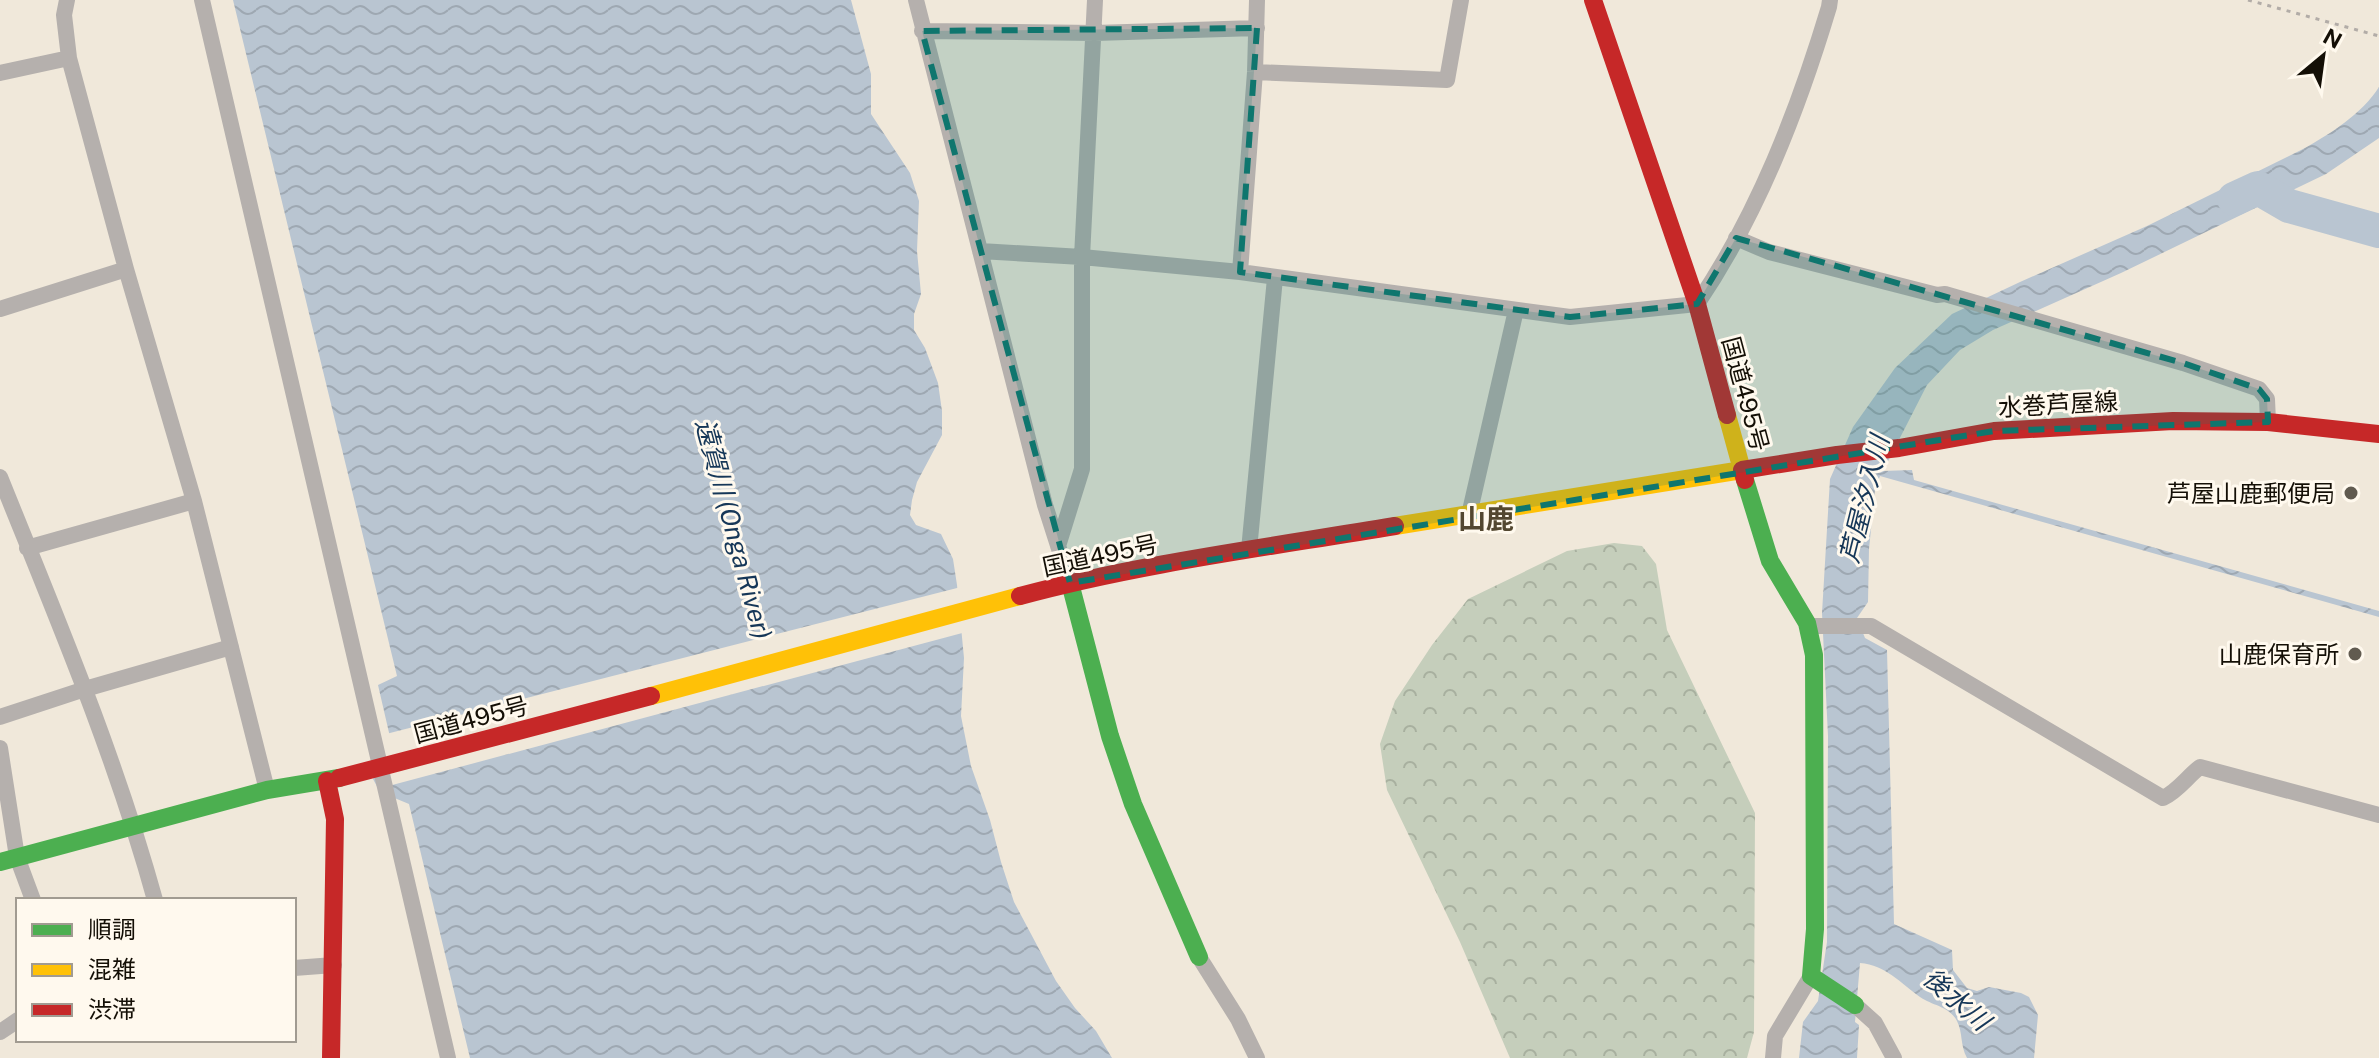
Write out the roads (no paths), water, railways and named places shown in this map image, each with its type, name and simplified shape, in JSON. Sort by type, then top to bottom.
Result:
[{"type":"main road","name":"国道495号","points":[[8,859],[267,790],[380,769],[1070,583],[1249,550],[1742,470],[1697,304],[1593,0]]},
{"type":"main road","name":"水巻芦屋線","points":[[1742,470],[1994,431],[2173,421],[2268,422],[2379,434]]},
{"type":"main road","points":[[1742,470],[1770,561],[1809,625],[1814,655],[1814,978],[1855,1005]]},
{"type":"main road","points":[[1070,583],[1110,736],[1133,804],[1199,957]]},
{"type":"main road","points":[[327,781],[335,819],[331,1058]]},
{"type":"street","points":[[67,0],[64,15],[69,58],[126,269],[194,501],[267,790]]},
{"type":"street","points":[[202,0],[448,1058]]},
{"type":"street","points":[[916,0],[1045,505],[1070,583]]},
{"type":"street","points":[[1058,546],[1082,469],[1082,257],[1095,0]]},
{"type":"street","points":[[1240,272],[1255,72],[1257,0]]},
{"type":"street","points":[[1255,72],[1447,80],[1461,0]]},
{"type":"street","points":[[980,251],[1240,272],[1570,317],[1697,304],[1750,213],[1807,81],[1830,0]]},
{"type":"street","points":[[922,31],[1095,33],[1257,28]]},
{"type":"street","points":[[0,73],[69,58]]},
{"type":"street","points":[[1736,238],[1769,252],[1937,295],[1945,294],[2183,363],[2259,389],[2267,399],[2268,422]]},
{"type":"street","points":[[0,309],[126,269]]},
{"type":"street","points":[[1249,550],[1275,278]]},
{"type":"street","points":[[1469,515],[1516,310]]},
{"type":"street","points":[[0,477],[6,510],[27,548],[85,689],[135,825],[154,898]]},
{"type":"street","points":[[27,548],[194,501]]},
{"type":"street","points":[[1809,625],[1871,626],[2163,798],[2174,792],[2200,767],[2379,815]]},
{"type":"street","points":[[0,717],[231,647]]},
{"type":"street","points":[[0,748],[8,859],[32,898]]},
{"type":"street","points":[[1199,957],[1238,1019],[1257,1058]]},
{"type":"street","points":[[296,968],[334,965]]},
{"type":"street","points":[[1773,1058],[1775,1036],[1814,978]]},
{"type":"street","points":[[1855,1005],[1875,1023],[1894,1058]]},
{"type":"water","name":"遠賀川 (Onga River)","points":[[233,0],[851,0],[871,74],[871,114],[910,173],[919,201],[917,251],[921,294],[914,314],[914,330],[925,348],[938,383],[942,435],[917,482],[910,515],[916,525],[941,534],[953,559],[964,658],[961,716],[971,766],[1014,902],[1056,981],[1096,1031],[1112,1058],[470,1058],[409,804],[380,792],[373,779],[393,750],[378,685],[397,676]]},
{"type":"water","name":"後水川","points":[[2379,87],[2379,138],[2326,174],[2121,273],[1993,330],[1960,350],[1927,385],[1883,471],[1912,470],[1914,480],[2379,611],[2379,617],[1880,476],[1875,490],[1869,549],[1868,602],[1857,618],[1865,638],[1887,650],[1894,924],[1952,950],[1953,970],[1967,988],[1977,991],[1989,987],[2029,997],[2038,1015],[2034,1058],[1967,1058],[1959,1026],[1950,1012],[1920,997],[1878,967],[1860,963],[1855,1022],[1859,1025],[1857,1058],[1799,1058],[1803,1022],[1818,1001],[1827,942],[1828,736],[1822,613],[1830,479],[1853,427],[1895,368],[1952,314],[2147,226],[2303,149],[2355,115]]},
{"type":"waterway","name":"芦屋汐入川","points":[[2234,199],[2258,188],[2289,206],[2379,231]]},
{"type":"place","name":"芦屋山鹿郵便局","points":[[2351,493]]},
{"type":"place","name":"山鹿保育所","points":[[2355,654]]},
{"type":"district","name":"山鹿","points":[[1486,518]]}]
